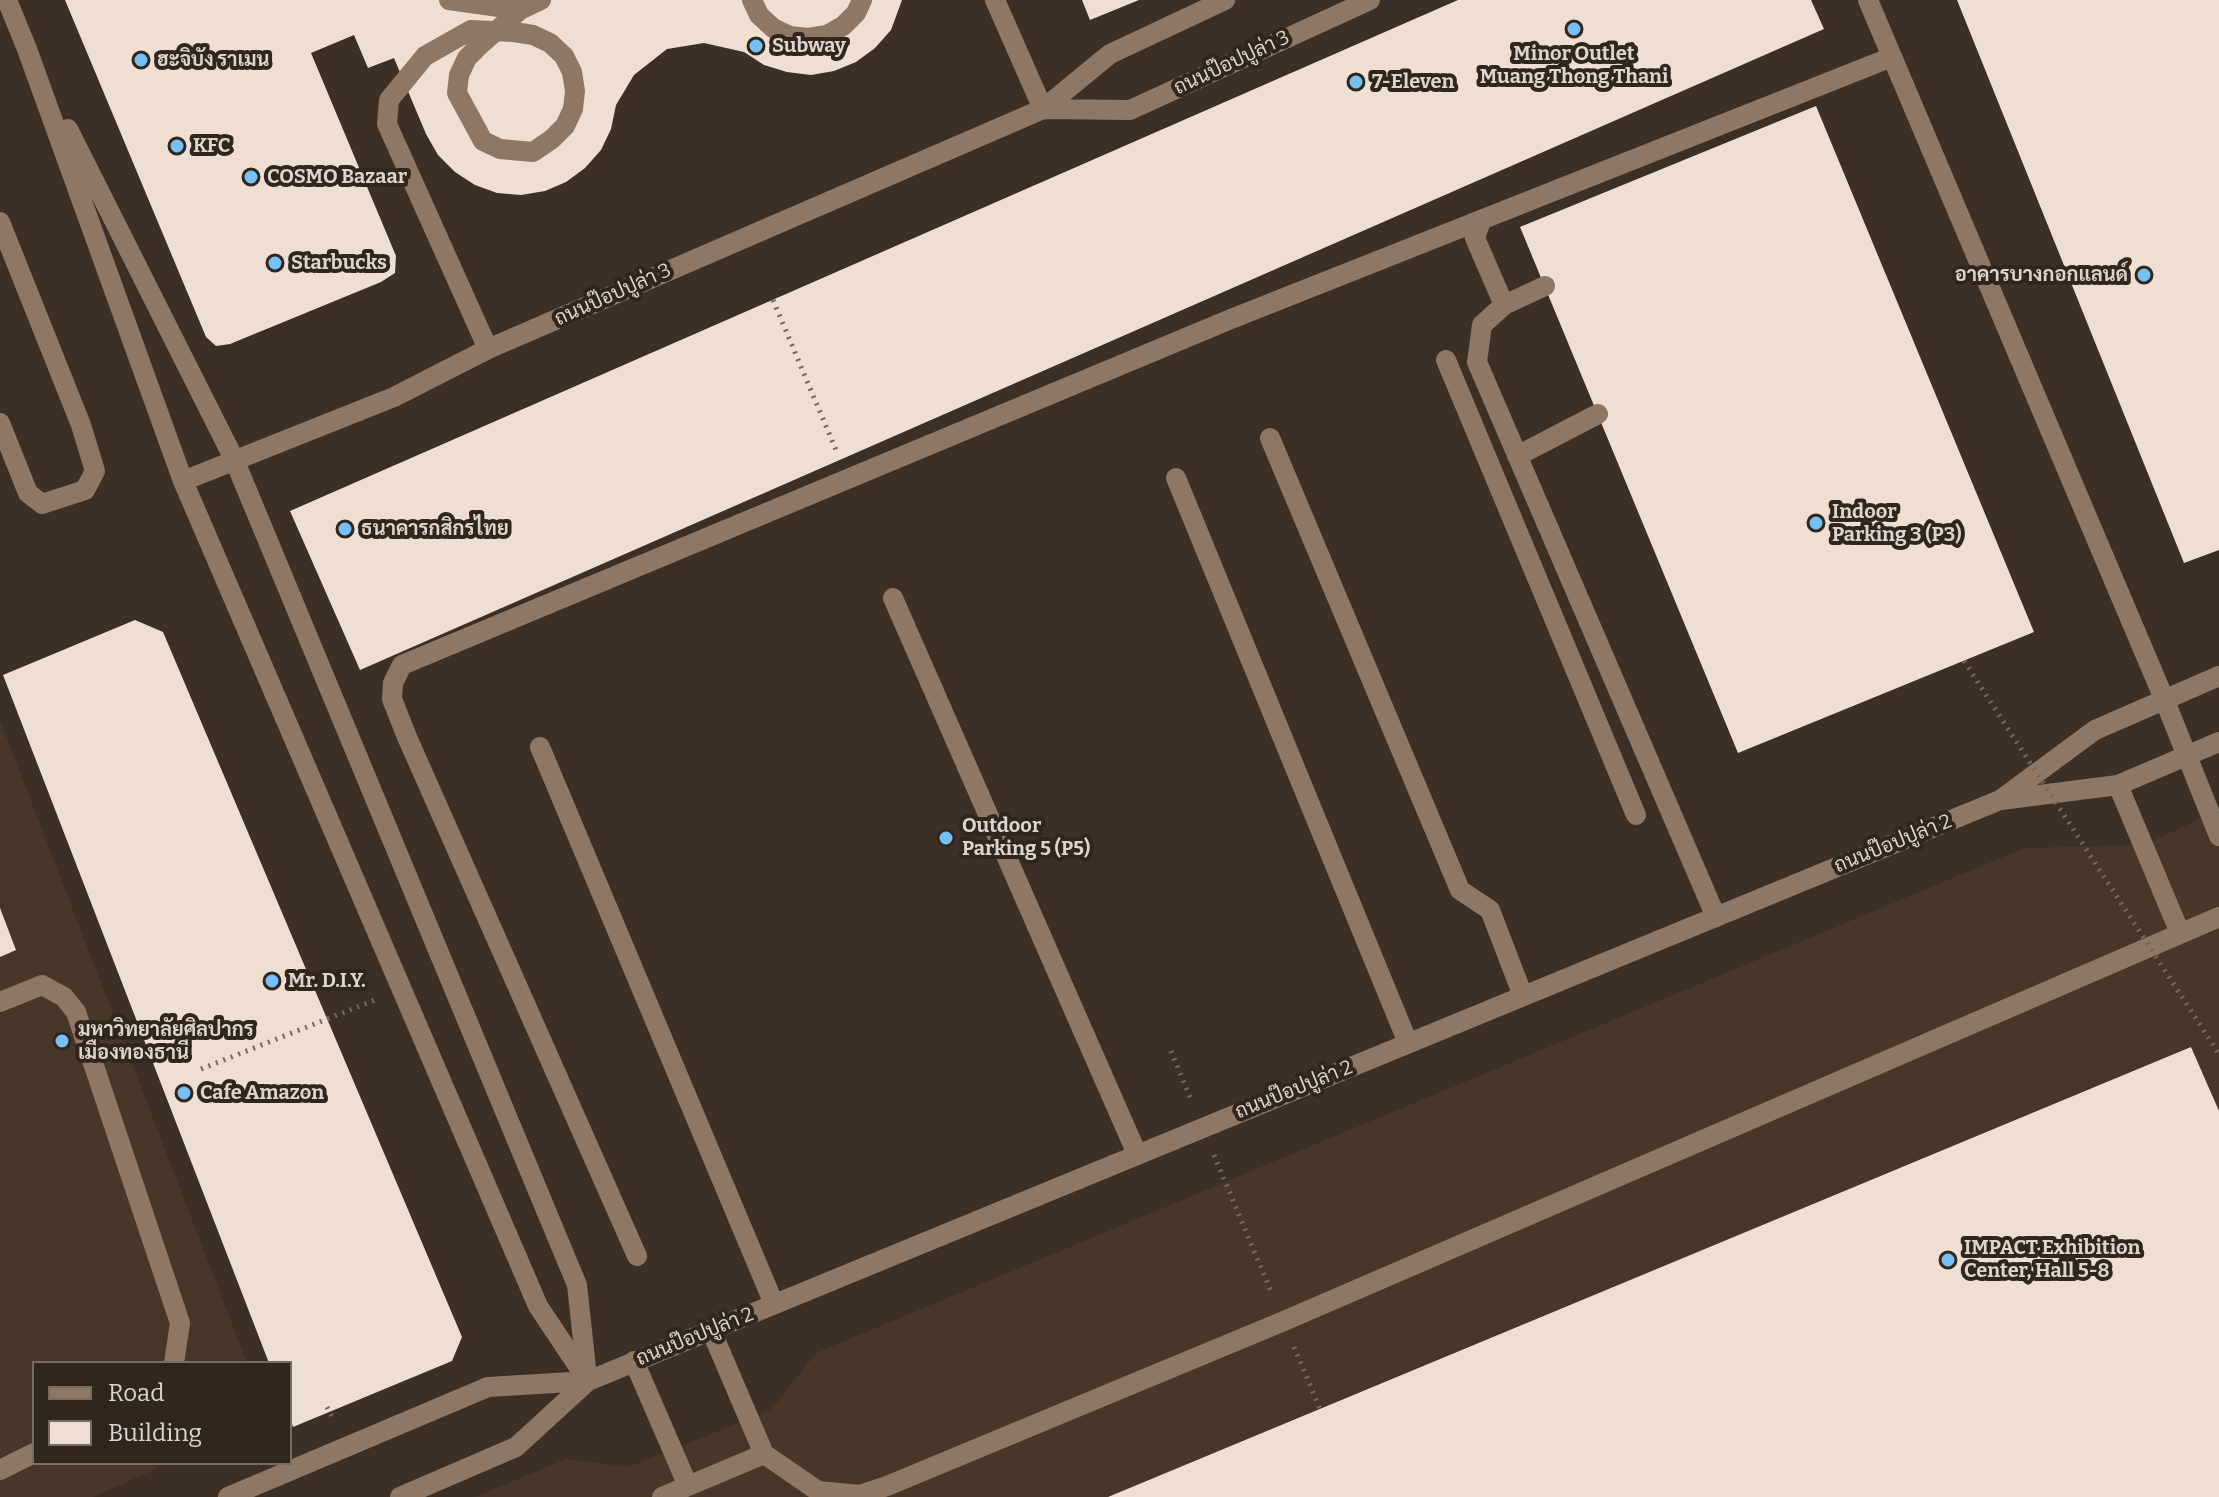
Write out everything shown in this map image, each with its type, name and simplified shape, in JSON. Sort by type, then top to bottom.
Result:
[{"type":"street","points":[[7,0],[183,481],[538,1306],[588,1381]]},
{"type":"street","points":[[449,0],[518,5],[541,0]]},
{"type":"street","points":[[752,0],[759,15],[773,28],[790,36],[808,38],[827,35],[843,26],[856,13],[862,0]]},
{"type":"street","points":[[995,0],[1043,109]]},
{"type":"street","name":"ถนนป๊อปปูล่า 3","points":[[183,481],[394,397],[488,349],[1043,109],[1110,54],[1225,0]]},
{"type":"street","name":"ถนนป๊อปปูล่า 3","points":[[1043,109],[1130,110],[1370,0]]},
{"type":"street","points":[[1868,0],[2165,701],[2219,836]]},
{"type":"street","points":[[488,349],[387,124],[389,100],[425,56],[471,30],[486,31],[500,31],[514,32],[533,35],[550,43],[564,56],[572,72],[575,91],[573,109],[565,126],[552,139],[533,152],[500,149],[483,141],[457,93],[459,75],[467,58],[480,45],[490,36],[500,27],[510,19],[518,5]]},
{"type":"street","points":[[27,49],[234,459],[577,1285],[588,1381]]},
{"type":"street","points":[[637,1256],[407,737],[392,699],[393,683],[402,665],[1117,365],[1892,57]]},
{"type":"street","points":[[1481,221],[1475,238],[1504,305]]},
{"type":"street","points":[[0,222],[81,425],[95,471],[85,490],[42,504],[28,493],[0,423]]},
{"type":"street","points":[[1545,286],[1504,305],[1482,325],[1477,362],[1716,917]]},
{"type":"street","points":[[1446,360],[1636,815]]},
{"type":"street","points":[[1517,456],[1598,414]]},
{"type":"street","points":[[1270,438],[1460,890],[1490,910],[1523,996]]},
{"type":"street","points":[[1176,478],[1408,1043]]},
{"type":"street","points":[[893,598],[1137,1154]]},
{"type":"street","name":"ถนนป๊อปปูล่า 2","points":[[400,1497],[516,1447],[588,1381],[2000,800],[2095,730],[2219,676]]},
{"type":"street","name":"ถนนป๊อปปูล่า 2","points":[[2000,800],[2118,785],[2219,742]]},
{"type":"street","points":[[540,747],[774,1304]]},
{"type":"street","points":[[2118,785],[2180,933]]},
{"type":"street","points":[[711,1330],[764,1454],[818,1491],[860,1495],[1284,1321],[2219,917]]},
{"type":"street","points":[[0,1002],[42,985],[64,997],[76,1012],[180,1323],[174,1361]]},
{"type":"street","points":[[634,1361],[688,1486]]},
{"type":"street","name":"ถนนป๊อปปูล่า 2","points":[[228,1497],[488,1387],[588,1381]]},
{"type":"street","points":[[0,1470],[32,1454]]},
{"type":"street","points":[[662,1497],[764,1454]]},
{"type":"path","points":[[773,300],[840,459]]},
{"type":"path","points":[[1964,661],[2219,1054]]},
{"type":"path","points":[[201,1069],[402,989]]},
{"type":"path","points":[[1171,1051],[1320,1409]]},
{"type":"shaded area","name":"มหาวิทยาลัยศิลปากร เมืองทองธานี","points":[[0,720],[246,1361],[32,1361],[32,1465],[165,1465],[93,1497],[0,1497]]},
{"type":"shaded area","points":[[2219,810],[2219,1497],[475,1497],[566,1459],[629,1467],[771,1410],[816,1353],[2025,848],[2144,845]]},
{"type":"building","name":"COSMO Bazaar","points":[[65,0],[902,0],[891,30],[875,48],[856,62],[834,71],[811,75],[787,72],[764,65],[744,52],[704,43],[667,49],[634,75],[616,105],[611,129],[601,150],[585,168],[566,182],[545,191],[521,195],[497,193],[475,185],[455,172],[438,155],[394,58],[368,68],[354,35],[311,53],[396,256],[395,273],[381,282],[230,344],[216,346],[206,337]]},
{"type":"building","points":[[1082,0],[1139,0],[1090,20]]},
{"type":"building","points":[[1458,0],[1811,0],[1824,29],[360,670],[290,511]]},
{"type":"building","name":"อาคารบางกอกแลนด์","points":[[1957,0],[2219,0],[2219,550],[2184,563]]},
{"type":"building","name":"Indoor Parking 3 (P3)","points":[[1816,106],[2034,632],[1738,753],[1520,227]]},
{"type":"building","points":[[135,620],[163,632],[462,1337],[452,1361],[293,1427],[292,1361],[268,1361],[3,675]]},
{"type":"building","points":[[0,908],[16,950],[0,957]]},
{"type":"building","name":"IMPACT Exhibition Center, Hall 5-8","points":[[2191,1047],[2219,1111],[2219,1497],[1108,1497]]},
{"type":"place","name":"Minor Outlet Muang Thong Thani","points":[[1574,29]]},
{"type":"place","name":"Subway","points":[[756,46]]},
{"type":"place","name":"ฮะจิบัง ราเมน","points":[[141,60]]},
{"type":"place","name":"7-Eleven","points":[[1356,82]]},
{"type":"place","name":"KFC","points":[[177,146]]},
{"type":"place","name":"COSMO Bazaar","points":[[251,177]]},
{"type":"place","name":"Starbucks","points":[[275,263]]},
{"type":"place","name":"อาคารบางกอกแลนด์","points":[[2144,275]]},
{"type":"place","name":"Indoor Parking 3 (P3)","points":[[1816,523]]},
{"type":"place","name":"ธนาคารกสิกรไทย","points":[[345,529]]},
{"type":"place","name":"Outdoor Parking 5 (P5)","points":[[946,838]]},
{"type":"place","name":"Mr. D.I.Y.","points":[[272,981]]},
{"type":"place","name":"มหาวิทยาลัยศิลปากร เมืองทองธานี","points":[[62,1041]]},
{"type":"place","name":"Cafe Amazon","points":[[184,1093]]},
{"type":"place","name":"IMPACT Exhibition Center, Hall 5-8","points":[[1948,1260]]}]
